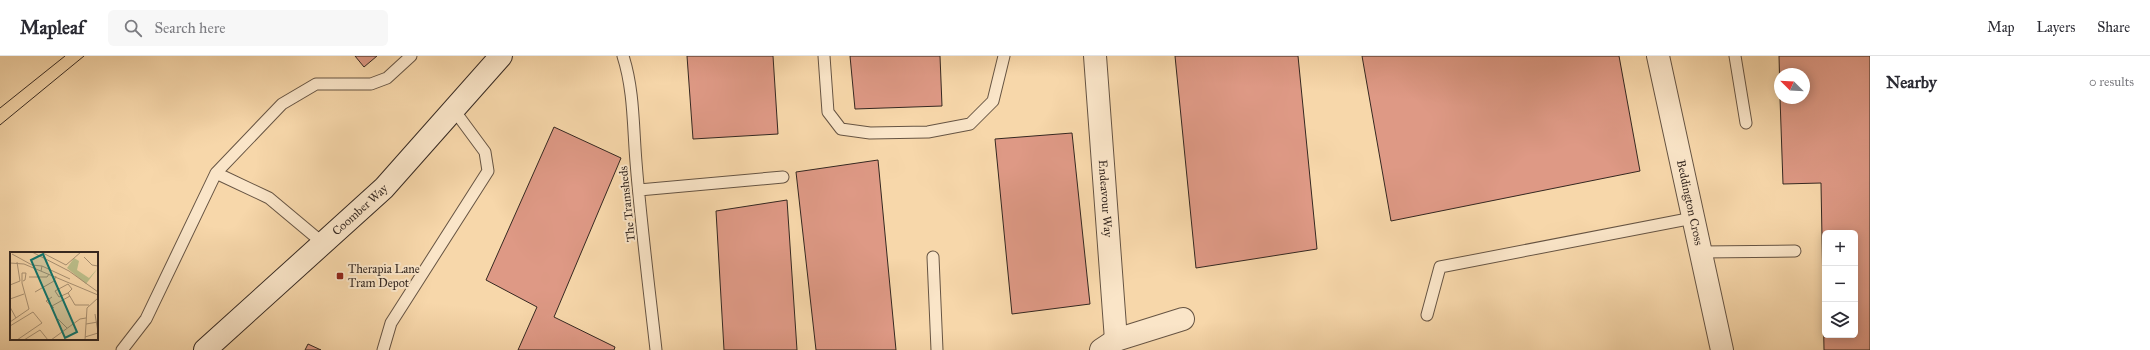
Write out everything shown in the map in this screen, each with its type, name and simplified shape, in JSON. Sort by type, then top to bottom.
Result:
[{"type":"street","name":"Coomber Way","points":[[205,350],[324,244],[384,188],[501,56]]},
{"type":"street","name":"Endeavour Way","points":[[1095,56],[1108,345]]},
{"type":"street","name":"Beddington Cross","points":[[1658,56],[1722,350]]},
{"type":"street","points":[[1108,345],[1183,319]]},
{"type":"lane","points":[[122,350],[146,319],[216,173],[282,104],[316,84],[371,84],[387,78],[411,56]]},
{"type":"lane","name":"The Tramsheds","points":[[623,56],[628,70],[632,105],[639,190],[656,350]]},
{"type":"lane","points":[[824,56],[828,112],[841,129],[870,134],[928,132],[970,124],[993,101],[1004,56]]},
{"type":"lane","points":[[1735,56],[1746,123]]},
{"type":"lane","points":[[383,350],[391,323],[488,171],[485,152],[454,110]]},
{"type":"lane","points":[[216,173],[269,198],[324,244]]},
{"type":"lane","points":[[639,190],[783,177]]},
{"type":"lane","points":[[1427,314],[1440,268],[1693,218]]},
{"type":"lane","points":[[1701,252],[1795,251]]},
{"type":"lane","points":[[933,257],[937,350]]},
{"type":"building","points":[[355,56],[377,56],[364,67]]},
{"type":"building","points":[[687,56],[773,56],[778,134],[693,139]]},
{"type":"building","points":[[850,56],[940,56],[942,106],[855,109]]},
{"type":"building","points":[[1175,56],[1298,56],[1317,249],[1196,268]]},
{"type":"building","points":[[1362,56],[1619,56],[1640,171],[1391,221]]},
{"type":"building","points":[[1779,56],[1870,56],[1870,350],[1824,350],[1824,338],[1858,338],[1858,230],[1822,230],[1822,239],[1821,183],[1783,184],[1780,104],[1810,104],[1810,68],[1779,68]]},
{"type":"building","points":[[554,127],[621,158],[554,317],[615,347],[614,350],[518,350],[537,307],[486,280]]},
{"type":"building","points":[[1072,133],[1090,304],[1012,314],[995,139]]},
{"type":"building","points":[[878,160],[896,350],[816,350],[796,172]]},
{"type":"building","points":[[787,200],[797,350],[724,350],[716,211]]},
{"type":"building","points":[[308,344],[321,350],[305,350]]},
{"type":"tram line","points":[[0,108],[65,56]]},
{"type":"tram line","points":[[0,125],[84,56]]},
{"type":"place","name":"Therapia Lane Tram Depot","points":[[340,276]]}]
